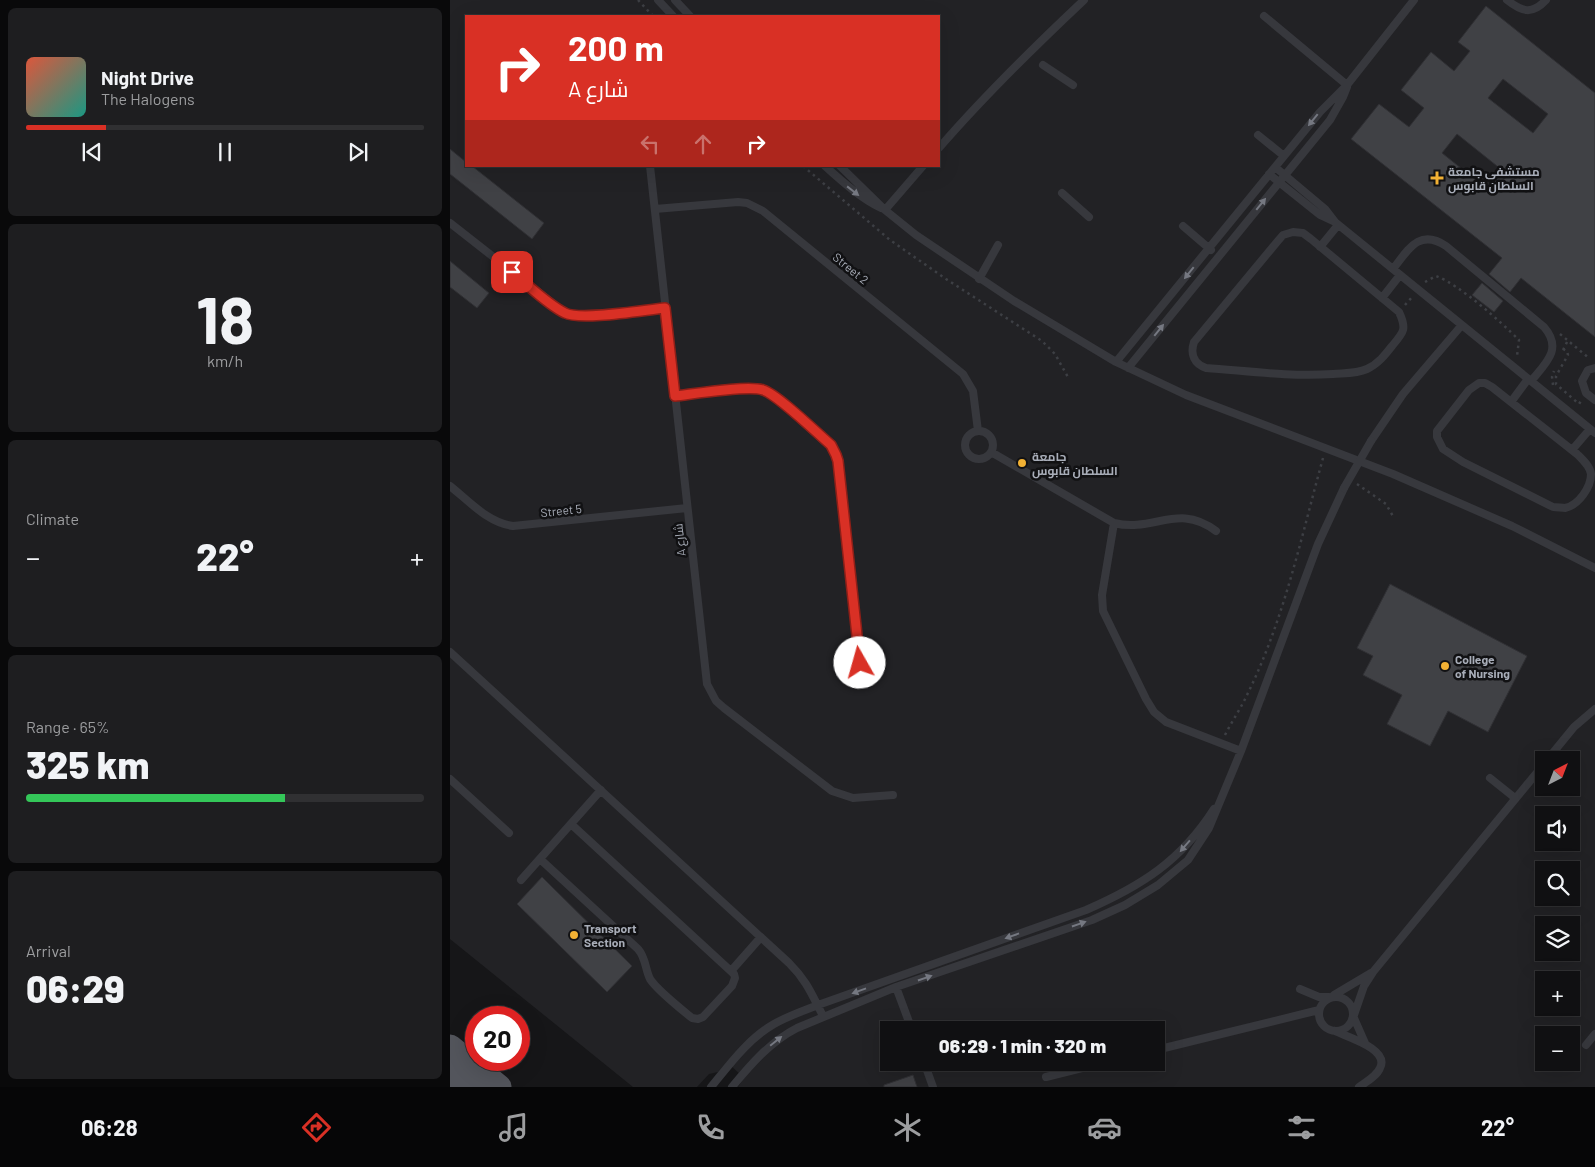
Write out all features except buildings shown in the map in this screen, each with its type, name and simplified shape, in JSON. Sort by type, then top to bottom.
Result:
[{"type":"main road","points":[[450,1047],[499,1087]]},
{"type":"main road","points":[[450,1072],[469,1087]]},
{"type":"lane","points":[[658,0],[672,15]]},
{"type":"lane","points":[[675,0],[689,15]]},
{"type":"lane","points":[[940,147],[958,125],[1084,0]]},
{"type":"lane","points":[[1116,362],[1328,102],[1347,85],[1414,0]]},
{"type":"lane","points":[[1507,0],[1516,7],[1526,10],[1537,9],[1546,0]]},
{"type":"lane","points":[[1264,16],[1347,85]]},
{"type":"lane","points":[[1043,65],[1074,85]]},
{"type":"lane","points":[[1128,368],[1330,120],[1340,103],[1347,85]]},
{"type":"lane","points":[[1258,135],[1284,156]]},
{"type":"lane","name":"A شارع","points":[[650,167],[704,674],[707,684],[714,697],[724,708],[832,792],[853,798],[893,795]]},
{"type":"lane","points":[[826,167],[850,190],[885,210]]},
{"type":"lane","points":[[841,167],[885,210],[916,235],[979,279],[1116,362],[1186,395],[1393,474],[1512,526],[1594,566]]},
{"type":"lane","points":[[885,210],[922,167]]},
{"type":"lane","points":[[1275,167],[1325,209],[1336,223]]},
{"type":"lane","points":[[1269,174],[1320,215],[1336,223],[1592,431],[1572,450]]},
{"type":"lane","points":[[1062,193],[1089,216]]},
{"type":"lane","name":"Street 2","points":[[654,209],[738,202],[747,203],[763,212],[964,374],[973,391],[978,432]]},
{"type":"lane","points":[[450,223],[565,313],[585,316],[665,308]]},
{"type":"lane","points":[[1320,247],[1336,223]]},
{"type":"lane","points":[[1183,226],[1219,256]]},
{"type":"lane","points":[[1293,232],[1303,233],[1320,247],[1399,312],[1404,323],[1404,330],[1376,363],[1355,373],[1312,376],[1206,368],[1200,366],[1195,361],[1192,348],[1194,342],[1284,234],[1293,232]]},
{"type":"lane","points":[[1393,269],[1416,242],[1426,239],[1437,240],[1544,327],[1551,335],[1553,344],[1552,354],[1510,402]]},
{"type":"lane","points":[[979,279],[998,245]]},
{"type":"lane","points":[[1382,298],[1400,276]]},
{"type":"lane","points":[[732,1087],[777,1040],[797,1028],[896,988],[1092,920],[1125,905],[1158,885],[1188,860],[1209,828],[1224,793],[1318,544],[1344,488],[1371,441],[1403,394],[1461,326]]},
{"type":"lane","points":[[1595,368],[1588,370],[1582,382],[1586,393],[1595,400]]},
{"type":"lane","points":[[1485,383],[1510,402],[1586,462],[1591,472],[1589,487],[1576,503],[1566,508],[1553,507],[1463,462],[1439,444],[1437,437],[1441,426],[1474,386],[1485,383]]},
{"type":"lane","points":[[675,396],[749,389],[763,390],[775,397],[834,450],[838,461],[860,663]]},
{"type":"lane","points":[[978,432],[987,434],[991,438],[993,448],[991,452],[983,459],[969,455],[966,451],[966,446],[969,436],[978,432]]},
{"type":"lane","points":[[991,452],[1114,523],[1131,526],[1185,518],[1207,524],[1216,531]]},
{"type":"lane","name":"Street 5","points":[[450,486],[498,523],[513,526],[687,508]]},
{"type":"lane","points":[[1114,523],[1102,595],[1102,610],[1146,699],[1154,712],[1166,722],[1241,751]]},
{"type":"lane","points":[[450,652],[801,976],[811,990],[823,1016]]},
{"type":"lane","points":[[1554,751],[1574,727],[1595,709]]},
{"type":"lane","points":[[1335,1031],[1347,1028],[1354,1017],[1364,986],[1373,972],[1535,775]]},
{"type":"lane","points":[[1490,778],[1516,798]]},
{"type":"lane","points":[[450,779],[509,833]]},
{"type":"lane","points":[[521,880],[601,790]]},
{"type":"lane","points":[[711,1087],[748,1044],[775,1023],[818,1005],[1077,913],[1120,895],[1151,876],[1180,852],[1204,824],[1224,793]]},
{"type":"lane","points":[[540,859],[642,953],[653,982],[692,1018],[703,1018],[732,986],[735,978],[731,971],[571,824]]},
{"type":"lane","points":[[731,971],[760,937]]},
{"type":"lane","points":[[1360,1087],[1380,1069],[1382,1063],[1380,1058],[1377,1053],[1365,1044],[1324,1026],[1319,1016],[1322,1004],[1373,972]]},
{"type":"lane","points":[[896,988],[909,1021]]},
{"type":"lane","points":[[1320,1009],[1300,989],[1319,997],[1338,996],[1350,1002],[1365,1044]]},
{"type":"lane","points":[[1165,1048],[1320,1009]]},
{"type":"lane","points":[[1586,1046],[1595,1034]]},
{"type":"lane","points":[[927,1071],[933,1087]]},
{"type":"lane","points":[[1046,1077],[1070,1071]]},
{"type":"path","points":[[638,0],[652,15]]},
{"type":"path","points":[[804,167],[890,240],[1042,341],[1055,354],[1069,379]]},
{"type":"path","points":[[1551,335],[1555,329],[1595,364]]},
{"type":"path","points":[[1560,357],[1568,340]]},
{"type":"path","points":[[1564,349],[1567,351],[1568,356],[1556,376],[1556,384],[1579,404],[1586,393]]},
{"type":"path","points":[[1555,367],[1552,382],[1555,389],[1565,399],[1560,405]]},
{"type":"path","points":[[1220,743],[1247,695],[1273,631],[1292,577],[1325,449]]},
{"type":"path","points":[[1360,486],[1386,504],[1394,518]]},
{"type":"shaded area","name":"جامعة السلطان قابوس","points":[[450,0],[1595,0],[1595,1087],[738,1087],[744,1078],[727,1062],[718,1072],[709,1074],[697,1087],[633,1087],[450,939]]},
{"type":"place","name":"مستشفى جامعة السلطان قابوس","points":[[1437,178]]},
{"type":"place","name":"جامعة السلطان قابوس","points":[[1022,463]]},
{"type":"place","name":"College of Nursing","points":[[1445,666]]},
{"type":"place","name":"Transport Section","points":[[574,935]]},
{"type":"route","points":[[512,272],[559,309],[571,315],[585,316],[665,308],[675,396],[756,388],[763,390],[775,397],[831,445],[838,461],[860,663]]}]
